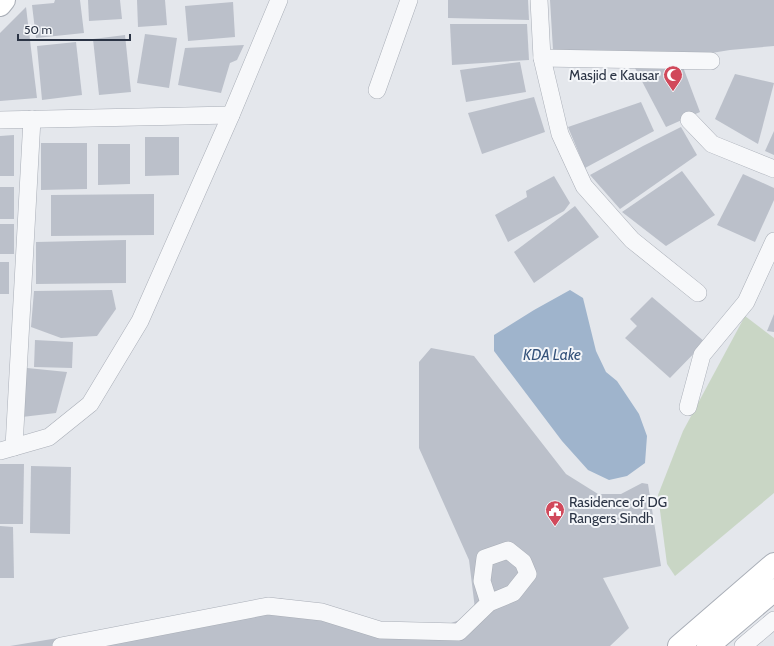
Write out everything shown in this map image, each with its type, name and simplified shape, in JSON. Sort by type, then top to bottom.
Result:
[{"type":"street","points":[[0,5],[4,0]]},
{"type":"street","points":[[32,119],[7,449],[49,437],[90,404],[140,321],[231,115],[279,0]]},
{"type":"street","points":[[377,90],[409,0]]},
{"type":"street","points":[[539,0],[542,58],[560,134],[584,186],[632,240],[698,293]]},
{"type":"street","points":[[542,58],[711,61]]},
{"type":"street","points":[[0,120],[231,115]]},
{"type":"street","points":[[689,120],[712,144],[774,169]]},
{"type":"street","points":[[688,407],[702,355],[746,302],[774,241]]},
{"type":"street","points":[[679,646],[774,564]]},
{"type":"street","points":[[708,646],[774,590]]},
{"type":"street","points":[[62,646],[268,606],[322,612],[380,630],[459,632],[489,603]]},
{"type":"street","points":[[743,646],[774,620]]},
{"type":"green space","points":[[745,316],[774,338],[774,493],[675,576],[667,564],[658,495],[683,431]]},
{"type":"water","name":"KDA Lake","points":[[570,290],[583,298],[596,351],[606,372],[617,381],[639,414],[647,436],[645,463],[627,476],[609,480],[588,470],[562,441],[494,351],[494,335]]},
{"type":"building","points":[[55,0],[80,0],[84,33],[36,38],[32,5],[54,3]]},
{"type":"building","points":[[88,0],[120,0],[122,19],[89,21]]},
{"type":"building","points":[[137,0],[165,0],[167,25],[138,27]]},
{"type":"building","points":[[448,0],[528,0],[529,20],[448,18]]},
{"type":"building","points":[[550,0],[774,0],[774,46],[730,50],[693,56],[553,50]]},
{"type":"building","points":[[233,2],[235,37],[188,41],[185,6]]},
{"type":"building","points":[[26,7],[37,98],[0,101],[0,33]]},
{"type":"building","points":[[450,24],[527,24],[529,60],[452,65]]},
{"type":"building","points":[[145,34],[177,38],[169,88],[137,83]]},
{"type":"building","points":[[125,35],[131,92],[99,95],[93,39]]},
{"type":"building","points":[[76,42],[82,95],[42,100],[37,46]]},
{"type":"building","points":[[244,45],[237,60],[230,63],[221,93],[178,85],[185,48]]},
{"type":"building","points":[[520,62],[526,92],[466,102],[460,70]]},
{"type":"building","points":[[683,67],[700,112],[666,127],[635,68]]},
{"type":"building","points":[[735,74],[774,83],[758,144],[715,119]]},
{"type":"building","points":[[534,97],[545,132],[482,154],[468,113]]},
{"type":"building","points":[[641,102],[654,131],[585,168],[568,127]]},
{"type":"building","points":[[681,127],[697,155],[620,209],[590,175],[643,146]]},
{"type":"building","points":[[774,131],[774,155],[765,151]]},
{"type":"building","points":[[14,135],[14,176],[0,176],[0,136]]},
{"type":"building","points":[[145,137],[179,137],[179,175],[145,176]]},
{"type":"building","points":[[41,143],[87,143],[87,189],[41,190]]},
{"type":"building","points":[[98,144],[130,144],[130,184],[98,185]]},
{"type":"building","points":[[682,171],[715,215],[666,246],[622,212]]},
{"type":"building","points":[[743,174],[774,188],[774,200],[755,242],[717,225]]},
{"type":"building","points":[[554,176],[570,203],[564,211],[508,242],[495,215],[527,197],[526,191]]},
{"type":"building","points":[[0,187],[14,187],[14,219],[0,219]]},
{"type":"building","points":[[154,194],[154,235],[51,236],[51,195]]},
{"type":"building","points":[[575,206],[599,237],[534,283],[514,252]]},
{"type":"building","points":[[0,224],[14,224],[14,254],[0,254]]},
{"type":"building","points":[[126,240],[126,283],[36,284],[36,242]]},
{"type":"building","points":[[0,262],[9,262],[9,294],[0,294]]},
{"type":"building","points":[[112,290],[116,309],[97,336],[61,338],[31,327],[34,291]]},
{"type":"building","points":[[652,297],[705,342],[670,378],[625,338],[637,326],[630,319]]},
{"type":"building","points":[[774,314],[774,332],[767,331]]},
{"type":"building","points":[[35,340],[73,342],[72,368],[34,367]]},
{"type":"building","name":"Rasidence of DG Rangers Sindh","points":[[431,348],[474,356],[566,474],[598,494],[621,494],[642,483],[648,484],[661,566],[603,578],[629,628],[610,646],[10,646],[136,625],[279,598],[387,624],[426,626],[451,623],[466,618],[475,609],[469,560],[419,448],[419,362]]},
{"type":"building","points":[[27,368],[67,372],[56,413],[22,417]]},
{"type":"building","points":[[0,464],[24,464],[23,524],[0,524]]},
{"type":"building","points":[[31,466],[71,467],[70,534],[30,533]]},
{"type":"building","points":[[0,526],[13,527],[14,578],[0,578]]},
{"type":"place","name":"Masjid e Kausar","points":[[673,92]]},
{"type":"place","name":"Rasidence of DG Rangers Sindh","points":[[555,527]]}]
